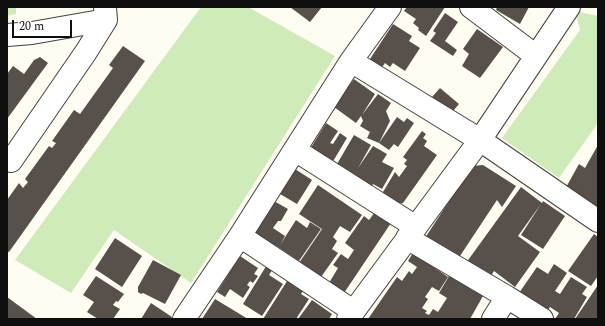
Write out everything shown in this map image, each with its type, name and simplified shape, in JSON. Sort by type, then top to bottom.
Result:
[{"type":"street","points":[[184,319],[240,236],[351,61],[390,7]]},
{"type":"street","points":[[472,7],[536,56]]},
{"type":"street","points":[[240,236],[350,315],[480,140],[569,7]]},
{"type":"street","points":[[7,35],[32,33],[106,13]]},
{"type":"street","points":[[11,162],[86,52],[106,13]]},
{"type":"street","points":[[351,61],[480,140],[598,220]]},
{"type":"street","points":[[295,150],[412,232],[542,319]]},
{"type":"street","points":[[493,319],[507,297]]},
{"type":"green space","points":[[7,7],[16,7],[16,14],[7,16]]},
{"type":"green space","points":[[201,7],[248,7],[335,56],[191,283],[114,230],[71,293],[15,260]]},
{"type":"green space","points":[[575,11],[598,16],[598,123],[559,178],[502,138],[580,30]]},
{"type":"building","points":[[290,7],[322,7],[310,22]]},
{"type":"building","points":[[407,7],[445,7],[426,36],[418,30],[419,28],[413,23],[416,19],[404,11]]},
{"type":"building","points":[[497,7],[529,7],[520,24],[496,10]]},
{"type":"building","points":[[445,13],[458,22],[445,41],[457,50],[453,56],[430,41],[436,33],[433,31]]},
{"type":"building","points":[[393,24],[412,36],[409,41],[420,48],[405,71],[393,63],[390,67],[385,63],[380,70],[368,62]]},
{"type":"building","points":[[477,29],[503,47],[480,78],[462,66],[469,54],[463,49]]},
{"type":"building","points":[[123,46],[145,61],[9,252],[7,251],[7,200],[19,183],[23,188],[28,182],[25,179],[49,146],[52,148],[56,143],[52,141],[74,110],[80,114],[113,68],[109,65]]},
{"type":"building","points":[[40,57],[48,63],[7,119],[7,74],[13,66],[24,74],[34,60]]},
{"type":"building","points":[[354,79],[375,94],[362,115],[378,94],[391,103],[386,111],[390,121],[379,143],[367,138],[370,132],[360,126],[363,121],[361,116],[356,123],[334,107]]},
{"type":"building","points":[[440,88],[459,104],[449,116],[432,97]]},
{"type":"building","points":[[397,117],[404,122],[407,118],[414,123],[398,147],[394,144],[389,150],[379,143]]},
{"type":"building","points":[[326,123],[338,131],[330,143],[333,144],[340,133],[347,138],[332,163],[310,149]]},
{"type":"building","points":[[422,131],[426,134],[423,138],[427,141],[424,146],[437,155],[403,203],[393,204],[380,197],[395,172],[399,177],[407,166],[404,164],[407,160],[403,157]]},
{"type":"building","points":[[354,135],[371,145],[358,168],[373,146],[387,154],[382,162],[394,168],[382,189],[373,184],[370,190],[353,181],[354,174],[337,164]]},
{"type":"building","points":[[598,145],[598,211],[564,191],[579,164],[585,168]]},
{"type":"building","points":[[483,165],[516,186],[502,207],[497,200],[458,259],[425,238],[472,166]]},
{"type":"building","points":[[295,169],[312,180],[297,204],[280,194]]},
{"type":"building","points":[[318,185],[362,215],[350,232],[340,226],[333,237],[337,241],[332,249],[338,253],[321,277],[299,263],[322,229],[299,214]]},
{"type":"building","points":[[521,187],[542,203],[543,201],[565,216],[543,249],[521,235],[541,204],[518,236],[540,252],[515,287],[494,271],[489,279],[466,263]]},
{"type":"building","points":[[274,201],[288,209],[281,221],[278,221],[273,228],[285,236],[280,245],[296,220],[307,228],[310,222],[321,229],[299,261],[254,233]]},
{"type":"building","points":[[375,212],[391,223],[344,293],[329,283],[338,268],[333,265],[341,254],[348,259],[354,250],[345,243],[364,216],[369,220]]},
{"type":"building","points":[[594,234],[598,237],[598,276],[591,286],[568,271]]},
{"type":"building","points":[[115,238],[142,256],[122,287],[95,269]]},
{"type":"building","points":[[413,253],[448,277],[439,291],[432,287],[425,297],[428,299],[422,308],[427,311],[425,313],[429,315],[433,309],[438,312],[447,298],[439,293],[449,276],[483,296],[470,319],[368,319],[397,277],[402,281],[409,271],[412,274],[417,267],[408,261]]},
{"type":"building","points":[[240,256],[258,268],[254,274],[258,276],[253,283],[250,281],[247,285],[250,287],[243,298],[230,289],[225,297],[217,292]]},
{"type":"building","points":[[153,260],[181,275],[165,304],[138,292],[138,287]]},
{"type":"building","points":[[268,263],[274,267],[269,275],[283,284],[262,316],[243,304]]},
{"type":"building","points":[[554,264],[567,273],[555,291],[560,294],[571,277],[587,287],[582,294],[587,297],[574,319],[555,319],[559,313],[550,307],[545,314],[519,293],[537,267],[548,274]]},
{"type":"building","points":[[96,276],[124,294],[118,302],[116,301],[113,305],[120,309],[113,319],[98,319],[87,312],[94,302],[83,295]]},
{"type":"building","points":[[289,278],[305,288],[301,294],[309,299],[296,319],[263,319]]},
{"type":"building","points":[[598,285],[598,319],[575,319]]},
{"type":"building","points":[[7,297],[37,319],[7,319]]},
{"type":"building","points":[[215,299],[248,319],[202,319]]},
{"type":"building","points":[[312,300],[332,314],[329,319],[298,319]]},
{"type":"building","points":[[151,303],[172,317],[171,319],[141,319]]}]
